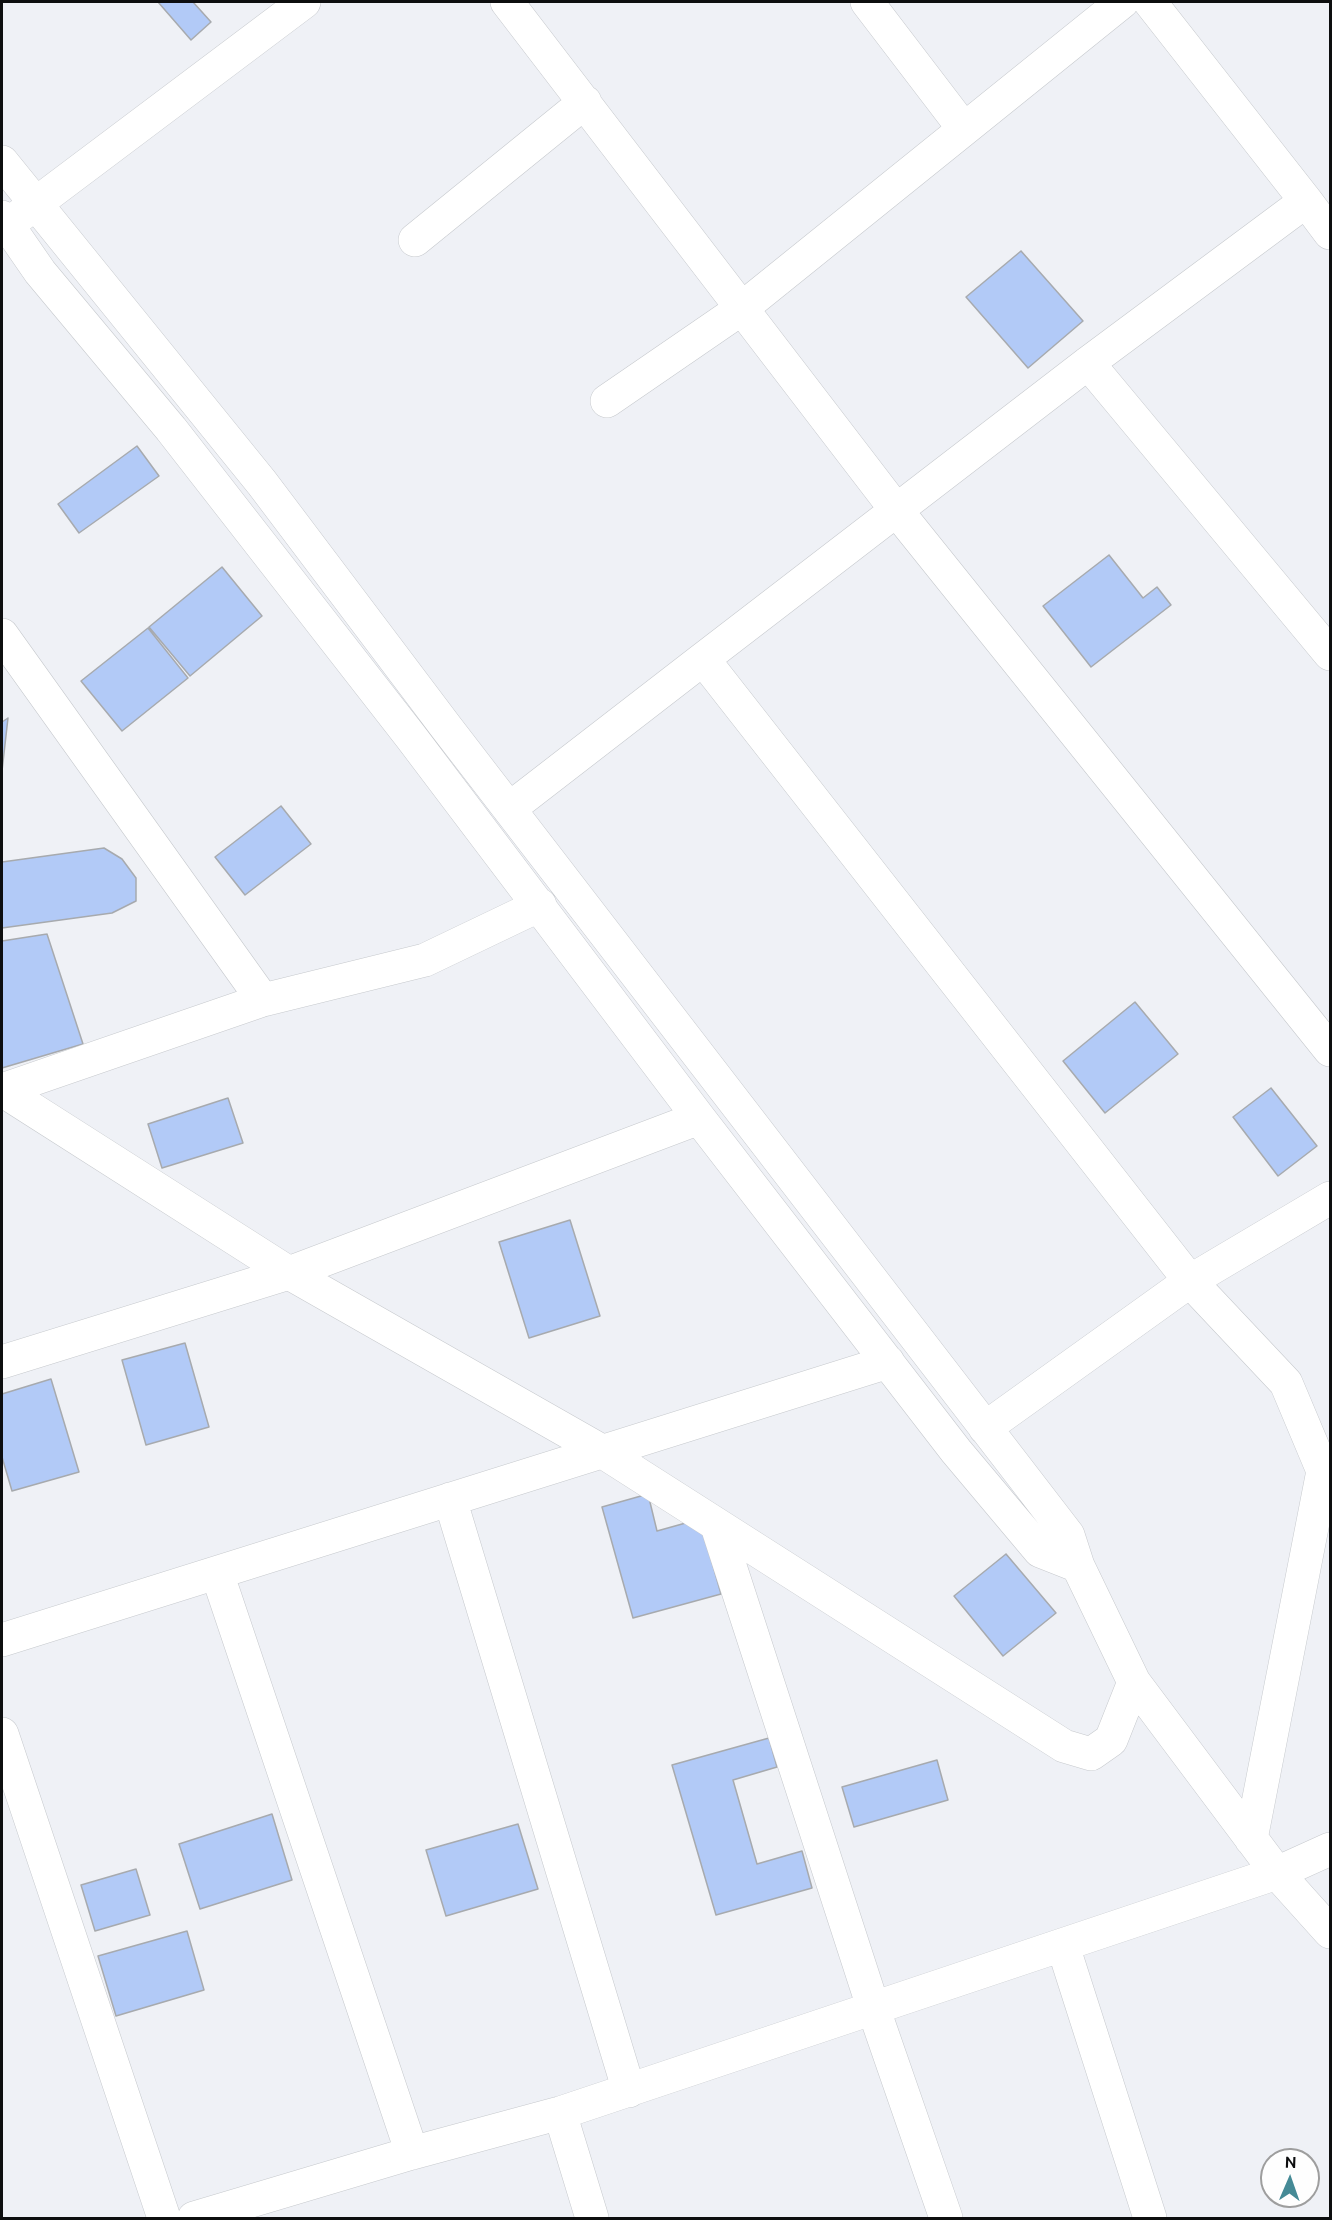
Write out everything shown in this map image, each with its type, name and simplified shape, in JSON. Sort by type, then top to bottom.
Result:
[{"type":"street","points":[[304,2],[36,204],[5,221],[39,272],[171,429],[540,905],[699,1118],[956,1451],[1040,1551],[1078,1566]]},
{"type":"street","points":[[507,2],[897,511],[1330,1050]]},
{"type":"street","points":[[867,2],[964,129]]},
{"type":"street","points":[[607,401],[741,309],[1122,2]]},
{"type":"street","points":[[1150,2],[1330,233]]},
{"type":"street","points":[[415,240],[585,102]]},
{"type":"street","points":[[2,162],[262,483],[509,809],[1068,1535],[1078,1566],[1134,1682],[1277,1873],[1330,1932]]},
{"type":"street","points":[[509,809],[1088,363],[1306,201]]},
{"type":"street","points":[[1088,363],[1330,654]]},
{"type":"street","points":[[2,635],[263,1000]]},
{"type":"street","points":[[703,659],[1190,1281],[1286,1383],[1323,1471],[1251,1839]]},
{"type":"street","points":[[2,1090],[263,1000],[425,960],[540,905]]},
{"type":"street","points":[[2,1090],[289,1273],[600,1450],[1064,1746],[1091,1754],[1111,1740],[1134,1682]]},
{"type":"street","points":[[2,1362],[289,1273],[699,1118]]},
{"type":"street","points":[[985,1428],[1190,1281],[1330,1198]]},
{"type":"street","points":[[2,1640],[600,1450],[888,1362]]},
{"type":"street","points":[[450,1499],[629,2091]]},
{"type":"street","points":[[717,1526],[874,2010],[946,2218]]},
{"type":"street","points":[[217,1573],[412,2153]]},
{"type":"street","points":[[2,1734],[164,2218]]},
{"type":"street","points":[[194,2218],[629,2091],[1277,1873],[1330,1849]]},
{"type":"street","points":[[1063,1946],[1150,2218]]},
{"type":"street","points":[[560,2113],[592,2218]]},
{"type":"building","points":[[158,2],[193,2],[211,22],[191,40]]},
{"type":"building","points":[[1021,251],[1083,321],[1028,368],[966,297]]},
{"type":"building","points":[[137,446],[159,476],[79,533],[58,504]]},
{"type":"building","points":[[1109,555],[1143,598],[1157,587],[1171,605],[1091,667],[1043,606]]},
{"type":"building","points":[[222,567],[262,616],[190,676],[149,627]]},
{"type":"building","points":[[148,628],[188,678],[122,731],[81,681]]},
{"type":"building","points":[[8,718],[2,771],[2,722]]},
{"type":"building","points":[[281,806],[311,844],[245,895],[215,857]]},
{"type":"building","points":[[104,848],[122,859],[136,878],[136,901],[112,913],[2,928],[2,862]]},
{"type":"building","points":[[47,934],[83,1044],[2,1068],[2,941]]},
{"type":"building","points":[[1135,1002],[1178,1054],[1105,1113],[1063,1061]]},
{"type":"building","points":[[1271,1088],[1317,1146],[1278,1176],[1233,1117]]},
{"type":"building","points":[[228,1098],[243,1143],[162,1168],[148,1124]]},
{"type":"building","points":[[570,1220],[600,1316],[529,1338],[499,1242]]},
{"type":"building","points":[[185,1343],[209,1427],[146,1445],[122,1360]]},
{"type":"building","points":[[51,1379],[79,1472],[12,1491],[2,1457],[2,1394]]},
{"type":"building","points":[[648,1494],[657,1531],[700,1519],[721,1594],[633,1618],[602,1507]]},
{"type":"building","points":[[1006,1554],[1056,1613],[1003,1656],[954,1596]]},
{"type":"building","points":[[769,1738],[777,1767],[733,1780],[757,1864],[802,1851],[812,1888],[716,1915],[672,1765]]},
{"type":"building","points":[[937,1760],[948,1800],[854,1827],[842,1787]]},
{"type":"building","points":[[272,1814],[292,1880],[200,1909],[179,1844]]},
{"type":"building","points":[[518,1824],[538,1889],[446,1916],[426,1850]]},
{"type":"building","points":[[136,1869],[150,1915],[95,1931],[81,1885]]},
{"type":"building","points":[[187,1931],[204,1990],[116,2016],[98,1956]]}]
